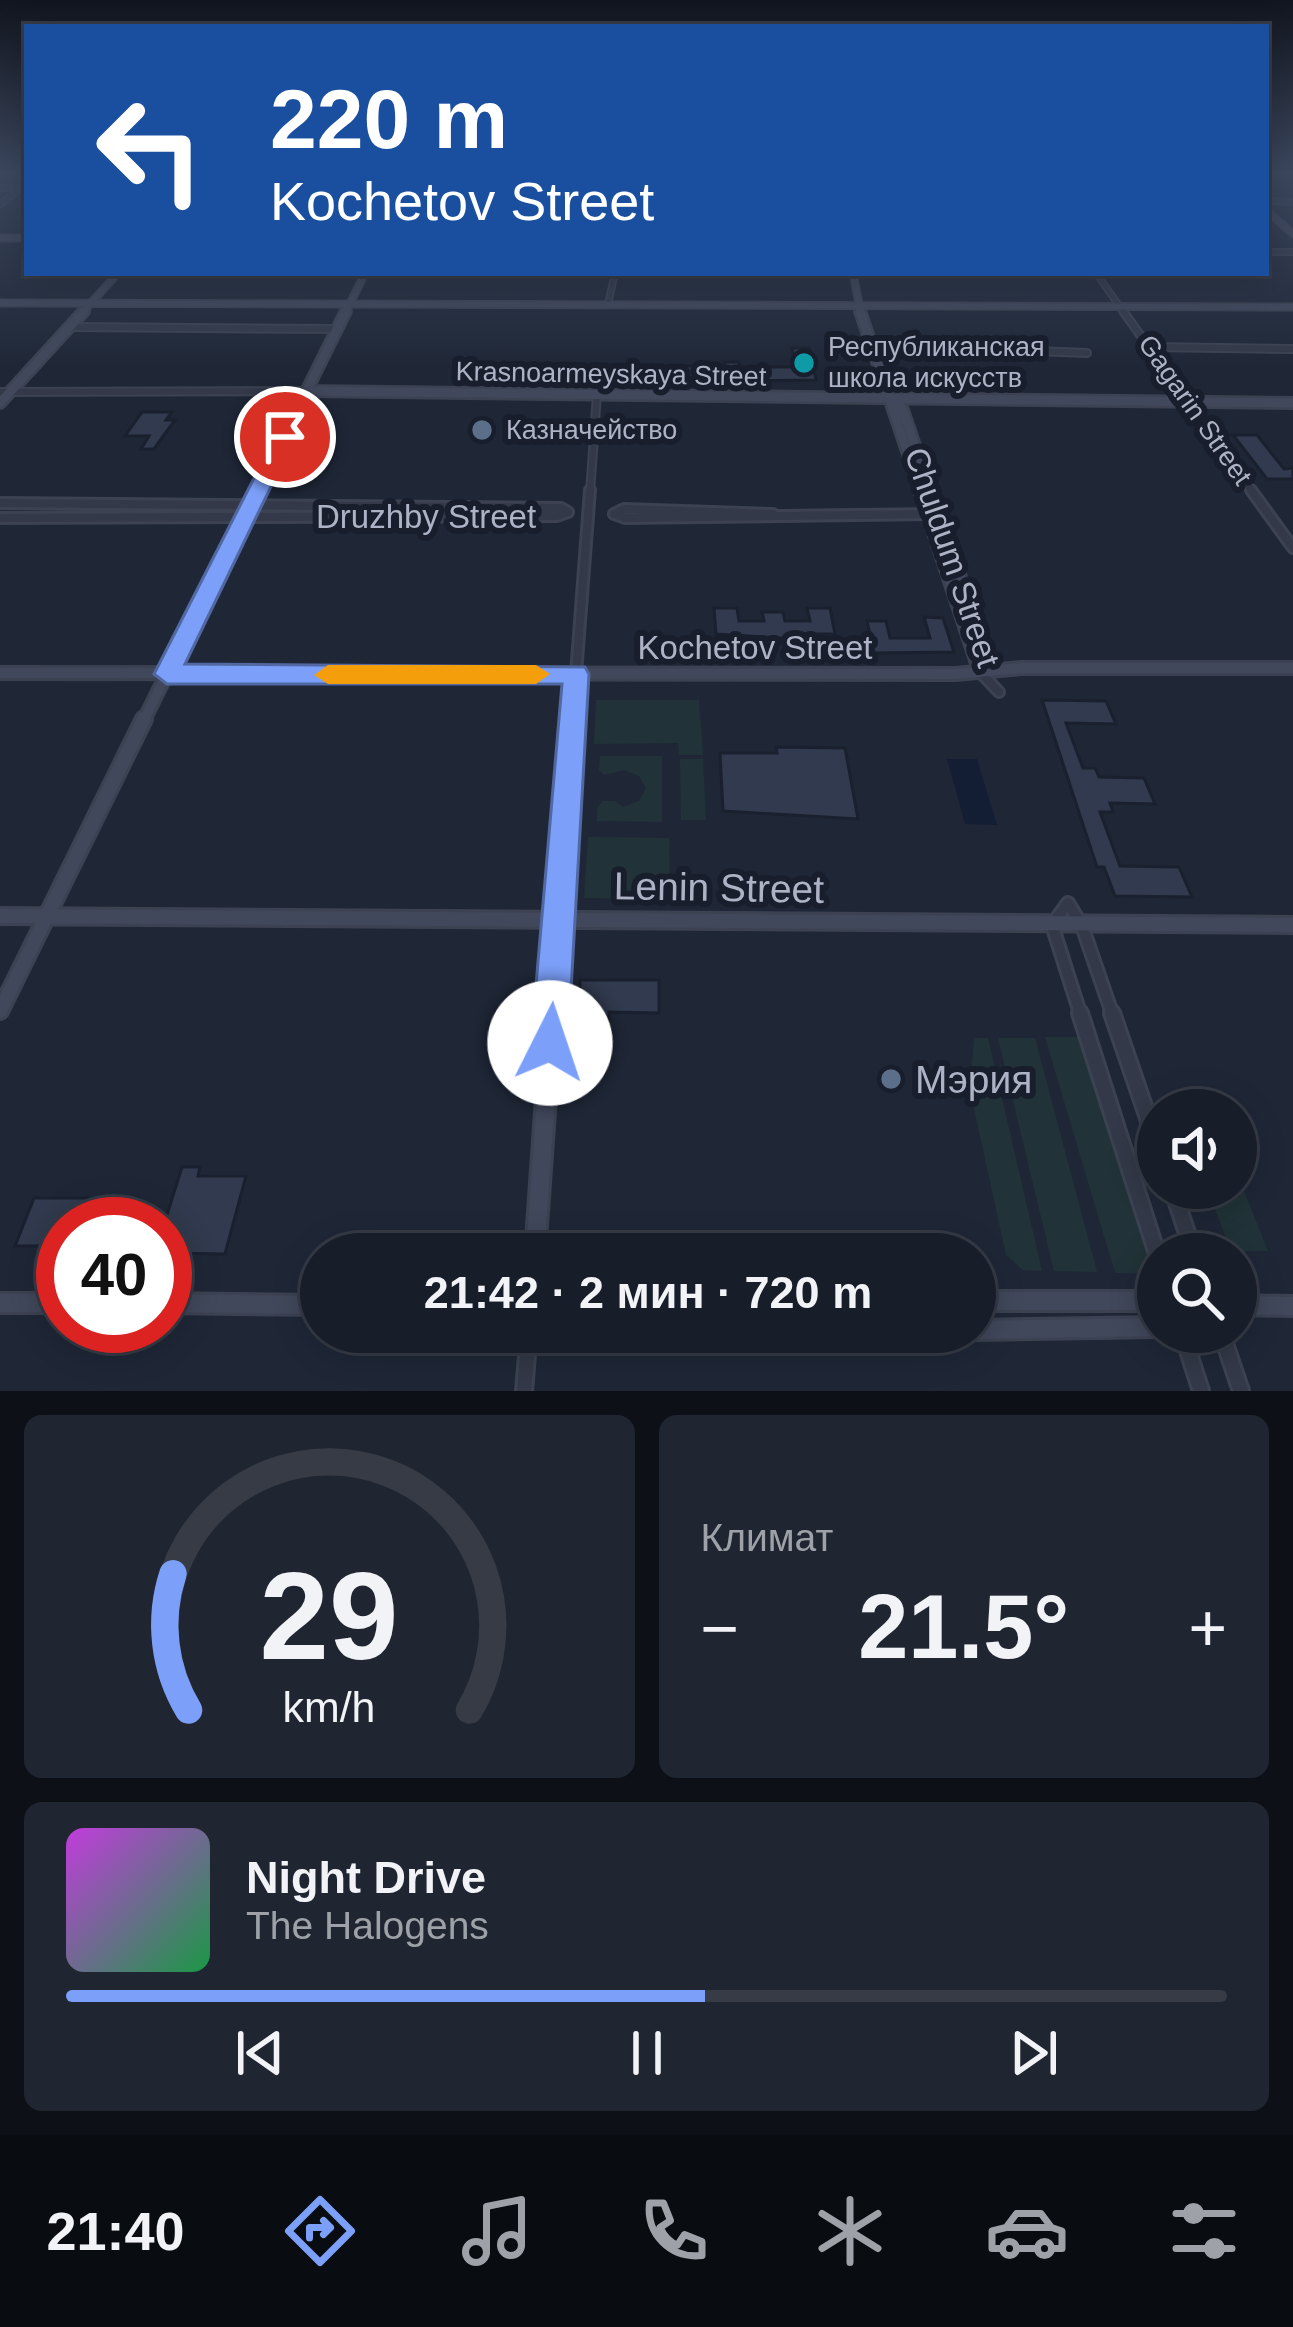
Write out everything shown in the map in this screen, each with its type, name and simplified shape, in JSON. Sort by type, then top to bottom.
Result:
[{"type":"street","points":[[0,403],[5,392],[115,276]]},
{"type":"street","points":[[0,1011],[364,276]]},
{"type":"street","points":[[608,304],[614,276]]},
{"type":"street","name":"Gagarin Street","points":[[1098,276],[1293,548]]},
{"type":"street","name":"Chuldum Street","points":[[856,277],[859,305],[986,671]]},
{"type":"street","points":[[0,303],[1293,307]]},
{"type":"street","points":[[69,327],[338,329]]},
{"type":"street","points":[[874,346],[1087,353]]},
{"type":"street","points":[[1151,347],[1293,349]]},
{"type":"street","name":"Krasnoarmeyskaya Street","points":[[5,392],[1293,404]]},
{"type":"street","points":[[537,1233],[597,394]]},
{"type":"street","name":"Druzhby Street","points":[[0,503],[568,512],[0,518]]},
{"type":"street","points":[[39,518],[49,504]]},
{"type":"street","points":[[773,514],[736,509],[614,512],[626,518],[933,514]]},
{"type":"street","name":"Kochetov Street","points":[[0,673],[1293,668]]},
{"type":"street","name":"Lenin Street","points":[[0,916],[1293,925]]},
{"type":"street","points":[[1052,925],[1150,1233]]},
{"type":"street","points":[[1082,926],[1138,1089]]},
{"type":"street","points":[[996,1301],[1137,1301]]},
{"type":"street","points":[[0,1303],[36,1303]]},
{"type":"street","points":[[192,1303],[300,1305]]},
{"type":"street","points":[[1257,1305],[1293,1306]]},
{"type":"street","points":[[996,1330],[1137,1327]]},
{"type":"street","points":[[524,1391],[527,1353]]},
{"type":"street","points":[[1189,1353],[1201,1391]]},
{"type":"street","points":[[1228,1353],[1241,1391]]},
{"type":"shaded area","points":[[596,700],[699,700],[703,755],[679,755],[678,743],[594,744]]},
{"type":"shaded area","points":[[600,756],[662,756],[662,822],[597,821],[597,808],[603,801],[623,807],[639,801],[646,788],[639,776],[624,770],[604,775],[599,770]]},
{"type":"shaded area","points":[[680,759],[703,759],[706,820],[681,820]]},
{"type":"shaded area","points":[[588,837],[669,838],[670,899],[584,898]]},
{"type":"shaded area","points":[[1045,1037],[1078,1037],[1141,1233],[1137,1233],[1137,1274],[1115,1273]]},
{"type":"shaded area","points":[[974,1038],[988,1038],[1042,1271],[1023,1270],[1006,1255],[970,1090]]},
{"type":"shaded area","points":[[998,1038],[1035,1038],[1097,1272],[1054,1271]]},
{"type":"shaded area","points":[[1215,1209],[1251,1209],[1268,1251],[1257,1251],[1257,1233],[1224,1233]]},
{"type":"water","points":[[947,759],[977,759],[997,825],[965,824]]},
{"type":"building","points":[[792,348],[809,348],[816,380],[682,382],[681,366],[739,362],[740,367],[796,367]]},
{"type":"building","points":[[142,412],[172,412],[166,420],[175,420],[154,449],[141,449],[149,436],[125,436]]},
{"type":"building","points":[[1233,435],[1257,435],[1284,469],[1293,468],[1293,479],[1267,479]]},
{"type":"building","points":[[714,608],[737,608],[739,621],[764,621],[762,612],[783,612],[785,621],[810,621],[807,608],[830,608],[835,634],[793,634],[793,639],[716,634]]},
{"type":"building","points":[[924,617],[943,618],[954,652],[874,653],[867,621],[886,621],[890,638],[930,638]]},
{"type":"building","points":[[1042,700],[1106,701],[1116,724],[1066,723],[1083,768],[1095,768],[1099,777],[1144,778],[1155,804],[1110,803],[1113,812],[1100,812],[1120,866],[1179,867],[1192,897],[1115,896],[1104,867],[1097,867]]},
{"type":"building","points":[[776,747],[845,748],[858,819],[723,811],[720,753],[777,753]]},
{"type":"building","points":[[580,980],[659,980],[659,1013],[609,1012],[609,1026],[578,1026]]},
{"type":"building","points":[[182,1167],[200,1167],[198,1176],[246,1176],[225,1254],[192,1253],[192,1197],[173,1197]]},
{"type":"building","points":[[34,1198],[36,1198],[36,1246],[15,1246]]},
{"type":"slow traffic","points":[[328,675],[536,674]]},
{"type":"place","name":"Республиканская школа искусств","points":[[804,363]]},
{"type":"place","name":"Казначейство","points":[[482,430]]},
{"type":"place","name":"Мэрия","points":[[891,1079]]},
{"type":"route","points":[[285,437],[167,674],[576,674],[550,1043]]}]
